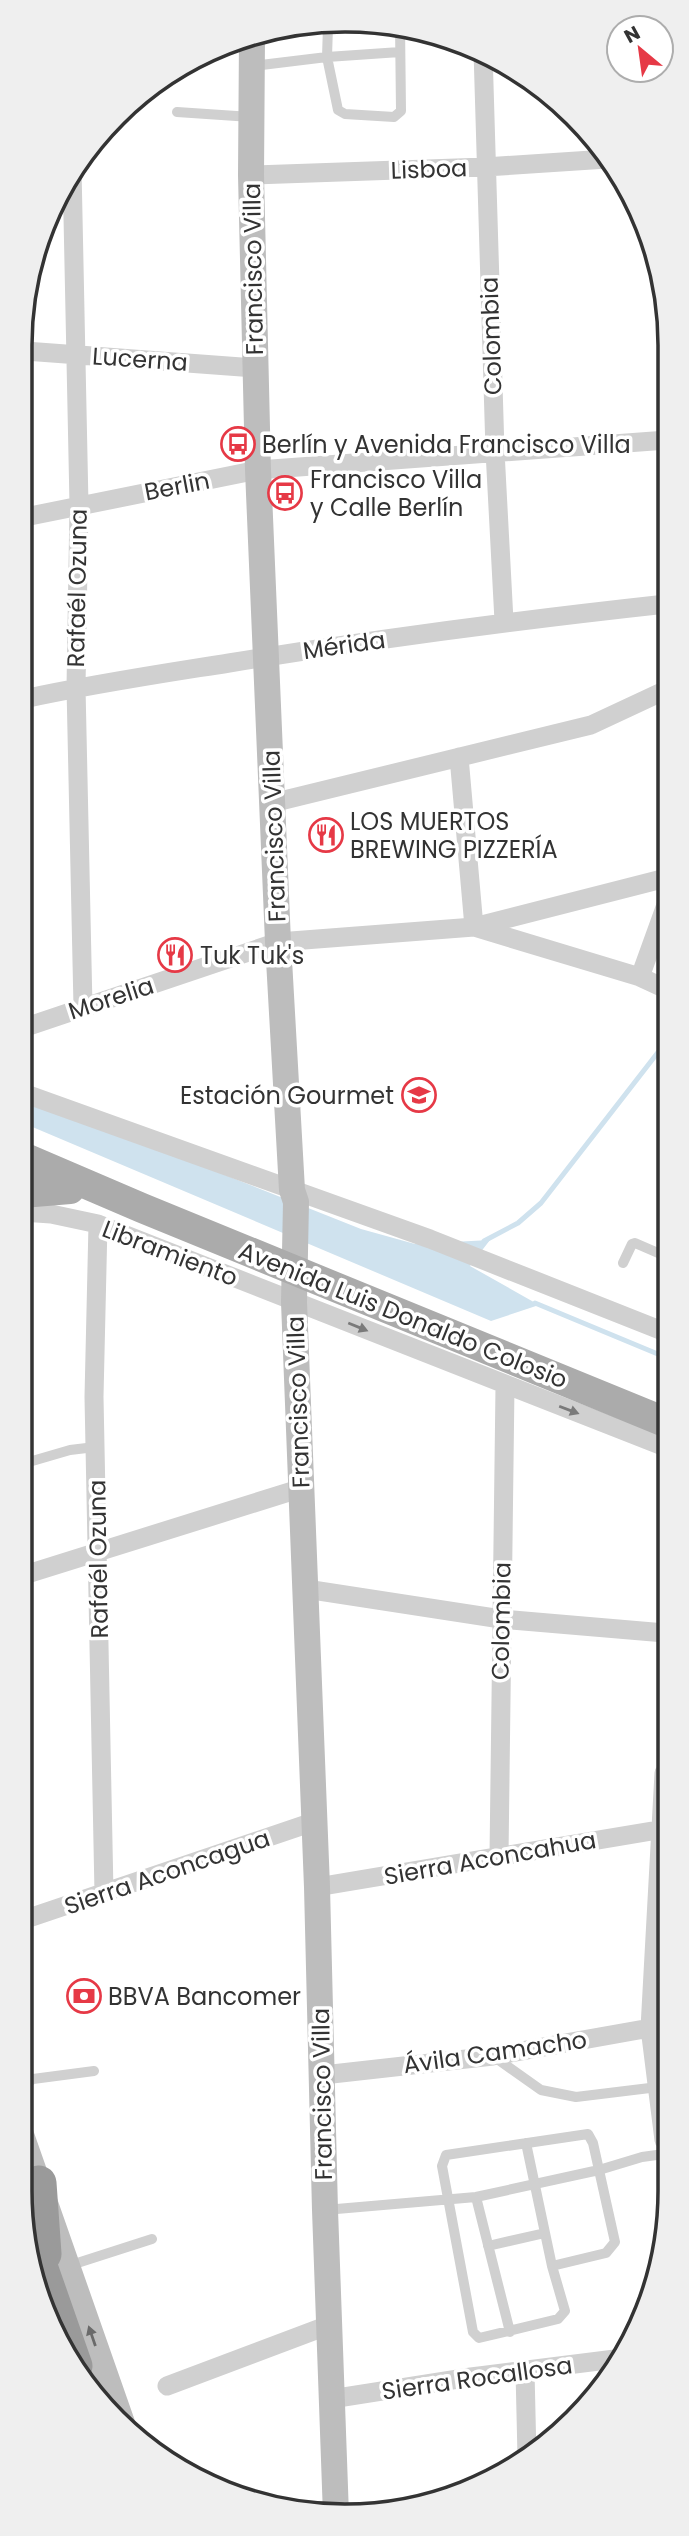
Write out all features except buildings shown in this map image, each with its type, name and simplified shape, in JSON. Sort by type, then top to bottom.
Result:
[{"type":"highway","points":[[39,2183],[70,2343]]},
{"type":"highway","points":[[36,2240],[57,2274]]},
{"type":"main road","name":"Avenida Luis Donaldo Colosio","points":[[32,1161],[142,1208]]},
{"type":"main road","name":"Avenida Luis Donaldo Colosio","points":[[32,1179],[142,1208],[295,1259],[624,1419],[658,1421]]},
{"type":"main road","points":[[32,1192],[70,1189]]},
{"type":"street","name":"Francisco Villa","points":[[251,46],[251,176],[258,470],[278,942],[294,1196],[294,1302],[317,1887],[336,2504]]},
{"type":"street","name":"Colombia","points":[[483,64],[495,451],[504,621]]},
{"type":"street","name":"Lisboa","points":[[251,176],[597,160]]},
{"type":"street","name":"Rafaél Ozuna","points":[[72,189],[79,505],[76,687],[83,1007]]},
{"type":"street","name":"Lucerna","points":[[32,351],[255,368]]},
{"type":"street","name":"Berlin","points":[[32,515],[258,470],[658,441]]},
{"type":"street","name":"Mérida","points":[[32,697],[76,687],[267,656],[504,621],[658,605]]},
{"type":"street","points":[[272,803],[591,725],[658,694]]},
{"type":"street","points":[[458,757],[474,927]]},
{"type":"street","points":[[474,927],[658,880]]},
{"type":"street","points":[[474,927],[640,976],[658,985]]},
{"type":"street","name":"Morelia","points":[[32,1025],[278,942],[474,927]]},
{"type":"street","points":[[640,976],[658,927]]},
{"type":"street","points":[[32,1096],[294,1196],[430,1239],[658,1329]]},
{"type":"street","name":"Libramiento","points":[[32,1213],[98,1224],[505,1386],[624,1419],[658,1442]]},
{"type":"street","name":"Rafaél Ozuna","points":[[98,1224],[94,1397],[104,1893]]},
{"type":"street","name":"Colombia","points":[[499,1856],[505,1386]]},
{"type":"street","points":[[32,1573],[302,1488]]},
{"type":"street","points":[[306,1589],[501,1619],[658,1632]]},
{"type":"street","name":"Sierra Aconcagua","points":[[32,1917],[313,1822]]},
{"type":"street","name":"Sierra Aconcahua","points":[[317,1887],[658,1830]]},
{"type":"street","points":[[658,1985],[658,2087]]},
{"type":"street","name":"Ávila Camacho","points":[[323,2075],[493,2056],[657,2024]]},
{"type":"street","points":[[32,2164],[39,2183]]},
{"type":"street","points":[[57,2274],[113,2402]]},
{"type":"street","points":[[167,2386],[329,2325]]},
{"type":"street","name":"Sierra Rocallosa","points":[[331,2399],[471,2377],[608,2360]]},
{"type":"street","points":[[525,2371],[527,2446]]},
{"type":"lane","points":[[328,32],[327,57],[338,110],[345,114],[394,117],[401,111],[400,37]]},
{"type":"lane","points":[[252,66],[400,52]]},
{"type":"lane","points":[[177,111],[252,117]]},
{"type":"lane","points":[[623,1263],[635,1242],[658,1253]]},
{"type":"lane","points":[[32,1461],[69,1450],[95,1447]]},
{"type":"lane","points":[[493,2056],[541,2090],[565,2095],[576,2097],[658,2087]]},
{"type":"lane","points":[[32,2080],[94,2071]]},
{"type":"lane","points":[[526,2143],[552,2266],[565,2311],[558,2319],[510,2332],[479,2338],[473,2332],[442,2166],[446,2155],[526,2143],[588,2134],[593,2143],[615,2242],[606,2253],[552,2266]]},
{"type":"lane","points":[[325,2210],[476,2197],[658,2155]]},
{"type":"lane","points":[[476,2197],[510,2332]]},
{"type":"lane","points":[[488,2246],[545,2233]]},
{"type":"lane","points":[[57,2274],[152,2239]]},
{"type":"water","points":[[32,1099],[361,1229],[415,1244],[490,1240],[470,1266],[539,1305],[491,1321],[32,1127]]},
{"type":"waterway","points":[[484,1241],[518,1223],[541,1203],[658,1052]]},
{"type":"waterway","points":[[535,1303],[658,1354]]},
{"type":"place","name":"Berlín y Avenida Francisco Villa","points":[[238,444]]},
{"type":"place","name":"Francisco Villa y Calle Berlín","points":[[285,493]]},
{"type":"place","name":"LOS MUERTOS BREWING PIZZERÍA","points":[[326,835]]},
{"type":"place","name":"Tuk Tuk's","points":[[175,955]]},
{"type":"place","name":"Estación Gourmet","points":[[419,1095]]},
{"type":"place","name":"BBVA Bancomer","points":[[84,1996]]}]
